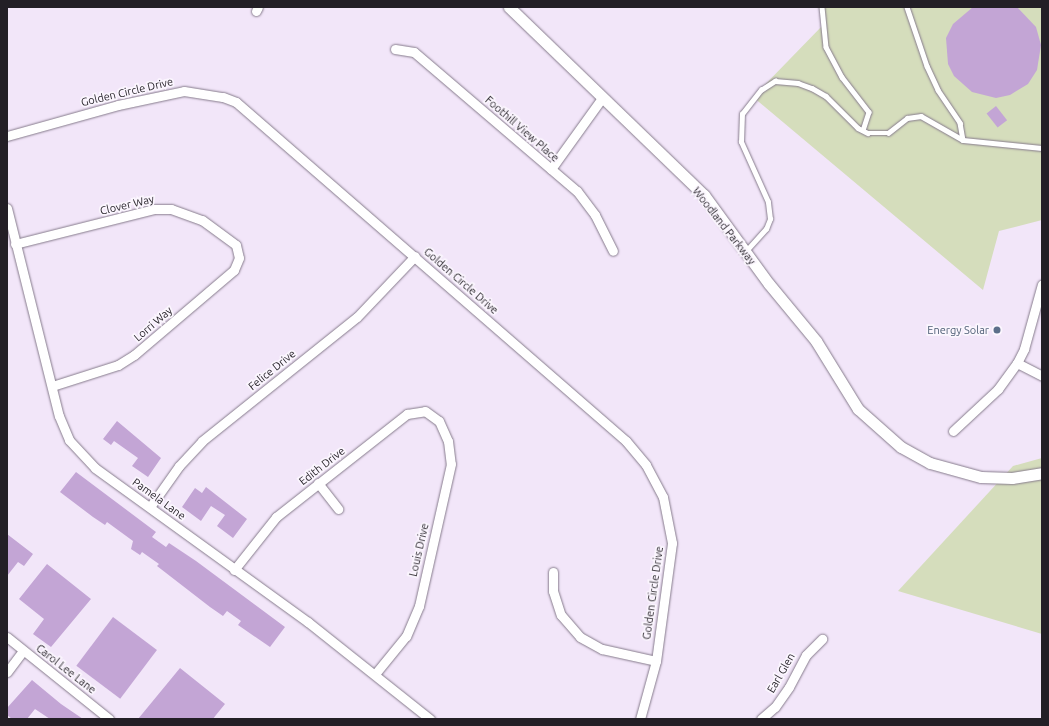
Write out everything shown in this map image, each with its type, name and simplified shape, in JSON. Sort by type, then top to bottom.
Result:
[{"type":"street","name":"Woodland Parkway","points":[[509,7],[704,195],[769,284],[816,341],[858,409],[881,430],[901,447],[930,463],[981,476],[1012,478],[1042,473]]},
{"type":"street","name":"Foothill View Place","points":[[395,49],[414,52],[577,191],[595,215],[613,251]]},
{"type":"street","name":"Golden Circle Drive","points":[[7,136],[118,105],[184,91],[223,97],[236,102],[415,256],[626,441],[646,465],[663,497],[672,543],[656,661],[640,719]]},
{"type":"street","points":[[551,169],[602,98]]},
{"type":"street","name":"Pamela Lane","points":[[7,208],[59,416],[70,440],[95,468],[234,570],[308,622],[430,719]]},
{"type":"street","name":"Clover Way","points":[[15,244],[154,209],[171,209],[202,220],[236,245]]},
{"type":"street","name":"Lorri Way","points":[[52,386],[118,365],[134,355],[234,270],[239,258],[236,245]]},
{"type":"street","name":"Felice Drive","points":[[150,507],[180,466],[202,441],[357,317],[415,256]]},
{"type":"street","points":[[953,431],[998,389],[1017,364],[1024,349],[1042,284]]},
{"type":"street","points":[[1017,364],[1042,376]]},
{"type":"street","name":"Edith Drive","points":[[234,570],[276,516],[407,414],[425,410],[439,421]]},
{"type":"street","name":"Louis Drive","points":[[375,674],[406,636],[419,606],[451,464],[448,441],[439,421]]},
{"type":"street","points":[[318,483],[338,510]]},
{"type":"street","points":[[553,572],[553,591],[562,615],[580,637],[602,649],[656,661]]},
{"type":"street","name":"Carol Lee Lane","points":[[7,637],[109,719]]},
{"type":"street","name":"Earl Glen","points":[[761,719],[775,707],[789,687],[806,655],[822,639]]},
{"type":"street","points":[[7,672],[23,651]]},
{"type":"lane","points":[[822,7],[826,47],[842,77],[869,112],[863,130]]},
{"type":"lane","points":[[907,7],[927,66],[938,90],[960,123],[963,140]]},
{"type":"lane","points":[[746,251],[766,229],[770,219],[768,202],[741,142],[742,114],[761,90],[775,81],[798,83],[812,88],[826,96],[863,130],[877,134],[888,133],[907,118],[921,116],[963,140],[1042,148]]},
{"type":"green space","points":[[822,7],[1042,7],[1042,220],[999,231],[983,290],[753,97],[823,25]]},
{"type":"green space","points":[[1042,458],[1042,634],[898,591],[1013,466]]},
{"type":"building","points":[[973,7],[1017,7],[1036,27],[1041,45],[1037,70],[1028,84],[1010,95],[996,98],[972,92],[954,76],[948,64],[946,38],[953,24]]},
{"type":"building","points":[[996,106],[1007,120],[998,128],[987,113]]},
{"type":"building","points":[[117,421],[161,458],[148,477],[132,466],[138,458],[114,441],[111,445],[103,439]]},
{"type":"building","points":[[76,472],[156,532],[152,537],[166,547],[169,543],[196,561],[285,627],[270,647],[238,625],[241,621],[227,611],[223,616],[157,566],[159,564],[142,552],[140,555],[131,549],[133,541],[107,522],[105,525],[93,517],[60,492]]},
{"type":"building","points":[[206,487],[247,519],[233,538],[217,526],[225,515],[211,506],[201,521],[182,507],[195,488],[202,493]]},
{"type":"building","points":[[7,534],[33,554],[24,566],[18,562],[7,576]]},
{"type":"building","points":[[47,564],[91,599],[51,647],[33,634],[44,619],[19,599]]},
{"type":"building","points":[[113,617],[157,650],[120,699],[76,666]]},
{"type":"building","points":[[180,668],[225,704],[213,719],[138,719]]},
{"type":"building","points":[[32,680],[61,704],[83,719],[50,719],[35,709],[27,719],[12,719],[7,715],[7,708]]},
{"type":"place","name":"Energy Solar","points":[[997,330]]}]
